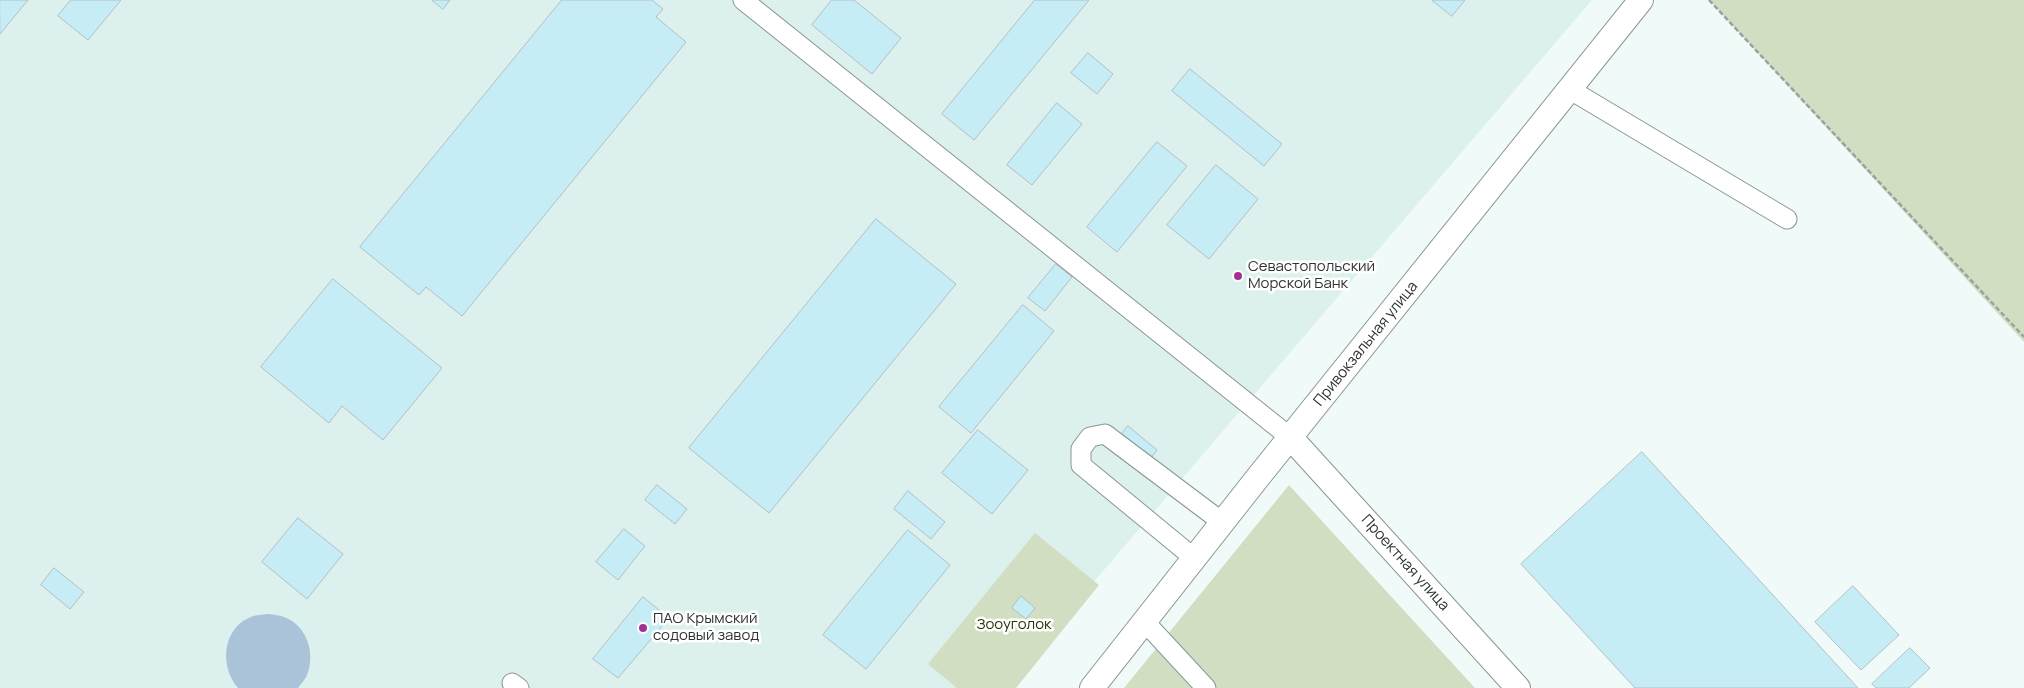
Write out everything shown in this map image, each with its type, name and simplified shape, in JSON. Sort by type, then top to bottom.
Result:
[{"type":"main road","name":"Привокзальная улица","points":[[1092,688],[1222,522],[1641,0]]},
{"type":"main road","name":"Проектная улица","points":[[1291,438],[1518,688]]},
{"type":"lane","points":[[743,0],[1291,438]]},
{"type":"lane","points":[[1569,90],[1786,219]]},
{"type":"lane","points":[[1194,558],[1081,465],[1080,449],[1090,437],[1106,434],[1222,522]]},
{"type":"lane","points":[[1144,621],[1206,688]]},
{"type":"path","points":[[1709,0],[2024,337]]},
{"type":"shaded area","points":[[0,0],[1592,0],[1003,688],[0,688]]},
{"type":"green space","points":[[1709,0],[2024,0],[2024,342]]},
{"type":"green space","points":[[1289,485],[1475,688],[1124,688]]},
{"type":"green space","name":"Зооуголок","points":[[1035,533],[1099,585],[1016,688],[957,688],[928,664]]},
{"type":"water","points":[[269,614],[282,616],[292,621],[303,632],[307,640],[310,656],[307,674],[298,688],[238,688],[228,669],[226,658],[230,638],[243,621],[253,616]]},
{"type":"building","points":[[0,0],[28,0],[0,34]]},
{"type":"building","points":[[71,0],[121,0],[88,40],[58,16]]},
{"type":"building","points":[[432,0],[450,0],[443,9]]},
{"type":"building","points":[[562,0],[652,0],[663,9],[656,17],[686,42],[462,316],[426,287],[419,295],[360,247]]},
{"type":"building","points":[[832,0],[854,0],[901,38],[872,74],[812,25]]},
{"type":"building","points":[[1035,0],[1089,0],[974,140],[942,114]]},
{"type":"building","points":[[1432,0],[1465,0],[1452,16]]},
{"type":"building","points":[[1088,53],[1113,74],[1097,94],[1071,73]]},
{"type":"building","points":[[1190,69],[1282,144],[1264,166],[1172,91]]},
{"type":"building","points":[[1057,103],[1082,124],[1032,185],[1007,165]]},
{"type":"building","points":[[1157,142],[1187,166],[1117,252],[1087,227]]},
{"type":"building","points":[[1216,165],[1258,199],[1209,259],[1167,225]]},
{"type":"building","points":[[876,219],[956,284],[769,513],[689,448]]},
{"type":"building","points":[[1056,264],[1072,277],[1045,311],[1028,298]]},
{"type":"building","points":[[333,279],[442,368],[383,440],[342,406],[329,423],[261,367]]},
{"type":"building","points":[[1023,305],[1054,331],[971,433],[939,407]]},
{"type":"building","points":[[1128,426],[1157,450],[1151,458],[1122,434]]},
{"type":"building","points":[[978,430],[1028,470],[992,514],[942,473]]},
{"type":"building","points":[[1642,452],[1858,688],[1635,688],[1521,564]]},
{"type":"building","points":[[657,485],[687,509],[675,524],[645,500]]},
{"type":"building","points":[[908,491],[945,522],[931,539],[894,509]]},
{"type":"building","points":[[298,518],[343,554],[307,599],[262,562]]},
{"type":"building","points":[[624,529],[645,546],[618,580],[596,562]]},
{"type":"building","points":[[908,530],[950,565],[866,669],[823,635]]},
{"type":"building","points":[[54,568],[84,592],[70,609],[41,585]]},
{"type":"building","points":[[1853,586],[1899,635],[1861,670],[1815,622]]},
{"type":"building","points":[[1021,596],[1035,608],[1026,619],[1012,608]]},
{"type":"building","points":[[643,597],[669,618],[618,678],[593,659]]},
{"type":"building","points":[[1910,648],[1930,668],[1909,688],[1876,688],[1872,684]]},
{"type":"place","name":"Севастопольский Морской Банк","points":[[1238,276]]},
{"type":"place","name":"ПАО Крымский содовый завод","points":[[643,628]]}]
